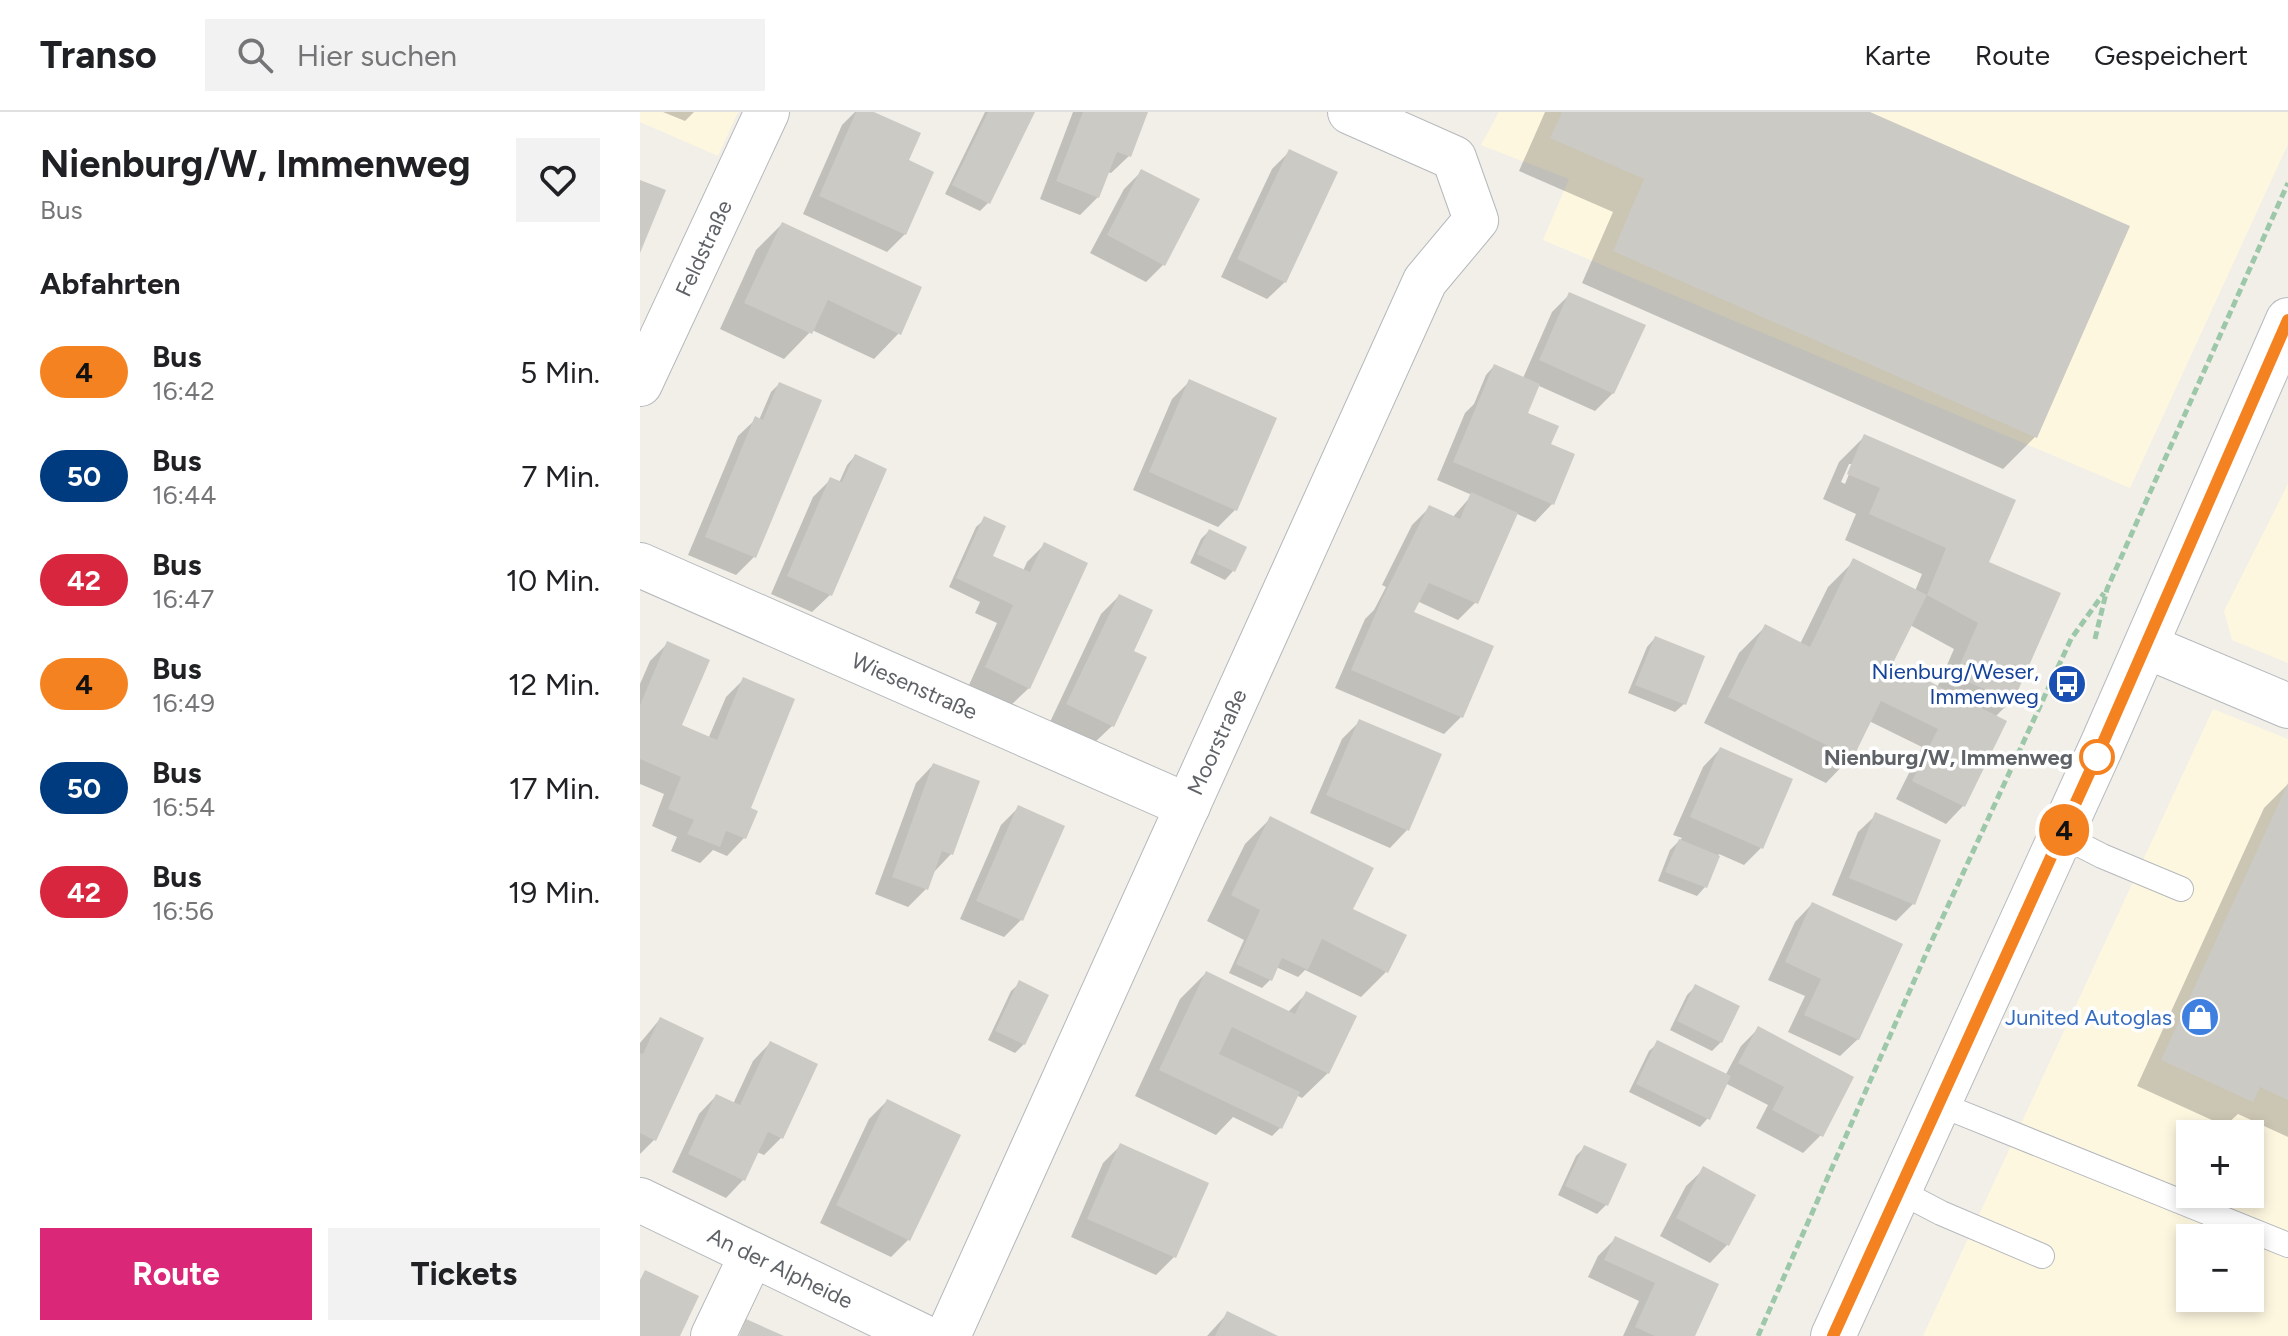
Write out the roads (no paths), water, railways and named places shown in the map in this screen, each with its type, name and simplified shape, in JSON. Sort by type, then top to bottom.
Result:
[{"type":"street","name":"Feldstraße","points":[[640,384],[767,112]]},
{"type":"street","name":"Moorstraße","points":[[948,1336],[1425,281],[1476,220],[1454,158],[1350,112]]},
{"type":"street","points":[[1833,1336],[2146,646],[2288,320]]},
{"type":"street","name":"Wiesenstraße","points":[[640,565],[1188,806]]},
{"type":"street","points":[[2146,646],[2288,706]]},
{"type":"street","name":"An der Alpheide","points":[[640,1200],[922,1336]]},
{"type":"street","points":[[713,1336],[752,1254]]},
{"type":"lane","points":[[2061,835],[2181,889]]},
{"type":"lane","points":[[1939,1104],[2288,1245]]},
{"type":"lane","points":[[1899,1191],[1941,1213],[2042,1256]]},
{"type":"place","name":"Nienburg/Weser, Immenweg","points":[[2067,684]]},
{"type":"place","name":"Nienburg/W, Immenweg","points":[[2097,757]]},
{"type":"place","name":"Junited Autoglas","points":[[2200,1017]]}]
